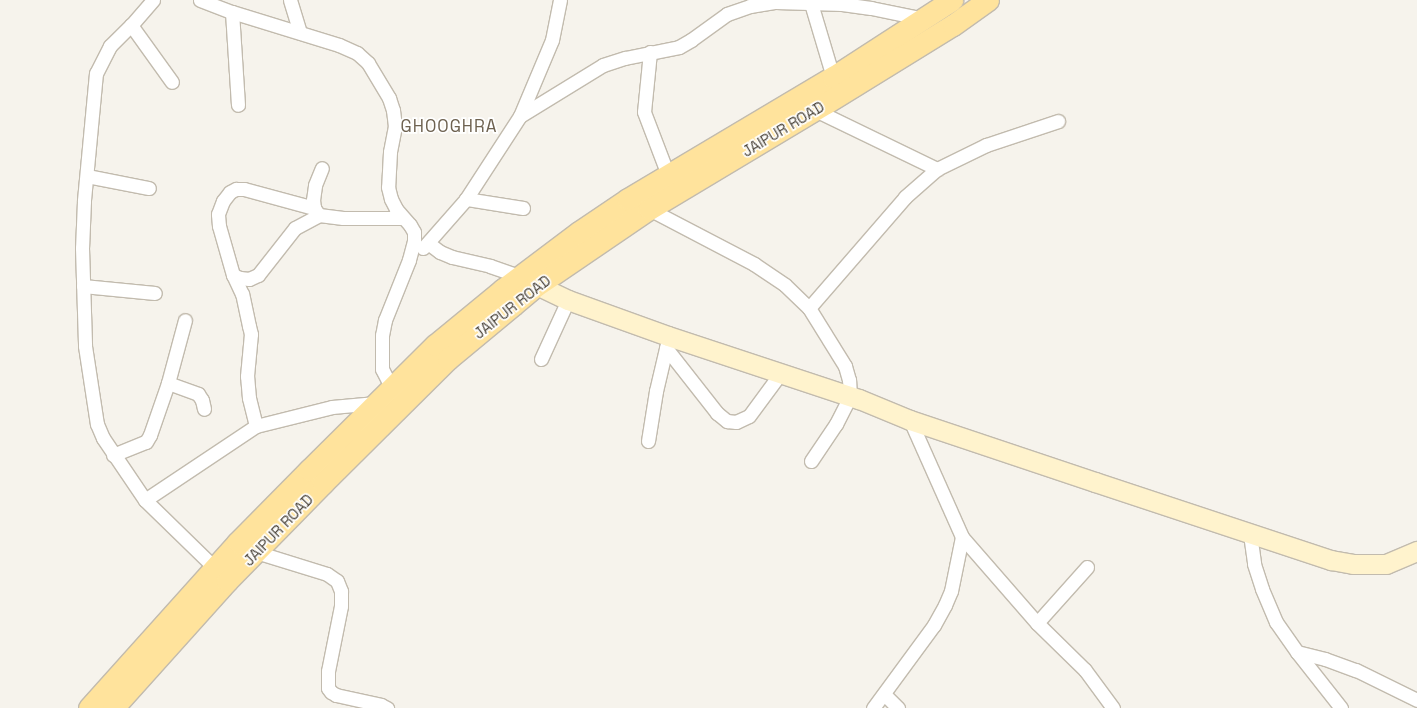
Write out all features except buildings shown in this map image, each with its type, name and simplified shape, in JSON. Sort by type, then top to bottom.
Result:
[{"type":"main road","name":"JAIPUR ROAD","points":[[89,708],[221,574],[256,552],[397,397],[435,345],[528,281],[649,209],[823,94],[893,37],[924,19],[952,0]]},
{"type":"main road","name":"JAIPUR ROAD","points":[[528,281],[579,232],[628,199],[668,175],[953,25],[988,0]]},
{"type":"main road","name":"JAIPUR ROAD","points":[[114,708],[221,574],[238,542],[376,403],[397,397]]},
{"type":"street","points":[[152,0],[132,25],[110,46],[96,73],[82,248],[85,346],[97,424],[113,455],[145,500],[221,574]]},
{"type":"street","points":[[200,0],[232,12],[339,45],[357,53],[368,63],[389,98],[393,110],[395,126],[390,152],[388,187],[391,199],[414,232],[414,241],[409,260],[385,320],[382,335],[382,369],[397,397]]},
{"type":"street","points":[[290,0],[300,32]]},
{"type":"street","points":[[409,260],[428,243],[466,199],[520,116],[552,40],[560,0]]},
{"type":"street","points":[[520,116],[603,65],[650,52],[679,47],[727,14],[750,6],[776,2],[811,1],[871,8],[924,19]]},
{"type":"street","points":[[811,1],[823,94],[937,169]]},
{"type":"street","points":[[232,12],[238,105]]},
{"type":"street","points":[[132,25],[172,82]]},
{"type":"street","points":[[650,52],[644,112],[668,175]]},
{"type":"street","points":[[809,308],[905,198],[937,169],[986,145],[1058,122]]},
{"type":"street","points":[[317,212],[315,185],[322,168]]},
{"type":"street","points":[[87,176],[149,188]]},
{"type":"street","points":[[256,426],[248,398],[247,376],[251,334],[242,294],[232,275],[219,226],[218,214],[223,201],[230,192],[244,189],[317,212],[343,218],[403,218]]},
{"type":"street","points":[[466,199],[523,208]]},
{"type":"street","points":[[649,209],[754,264],[785,285],[809,308],[845,366],[849,380],[850,397],[836,424],[811,461]]},
{"type":"street","points":[[232,275],[248,279],[258,275],[295,228],[317,212]]},
{"type":"street","points":[[428,243],[440,252],[452,258],[490,266],[528,281],[568,300],[667,342],[780,374],[859,399],[910,420],[1331,560],[1353,564],[1386,564],[1417,551]]},
{"type":"street","points":[[83,286],[155,293]]},
{"type":"street","points":[[541,359],[568,300]]},
{"type":"street","points":[[113,455],[146,442],[168,383],[185,320]]},
{"type":"street","points":[[667,342],[717,413],[727,421],[736,422],[749,416],[780,374]]},
{"type":"street","points":[[648,441],[656,391],[667,342]]},
{"type":"street","points":[[168,383],[198,394],[202,400],[204,409]]},
{"type":"street","points":[[145,500],[256,426],[332,407],[376,403]]},
{"type":"street","points":[[910,420],[962,537],[1037,623],[1085,670],[1113,708]]},
{"type":"street","points":[[1250,534],[1254,564],[1262,589],[1276,622],[1297,652],[1341,708]]},
{"type":"street","points":[[873,708],[934,625],[945,605],[953,584],[962,537]]},
{"type":"street","points":[[256,552],[327,574],[336,581],[341,591],[341,606],[328,672],[328,688],[330,692],[336,695],[381,705],[387,708]]},
{"type":"street","points":[[1037,623],[1087,567]]},
{"type":"street","points":[[1297,652],[1325,659],[1356,670],[1417,700]]},
{"type":"street","points":[[884,694],[898,708]]},
{"type":"district","name":"GHOOGHRA","points":[[449,127]]}]
